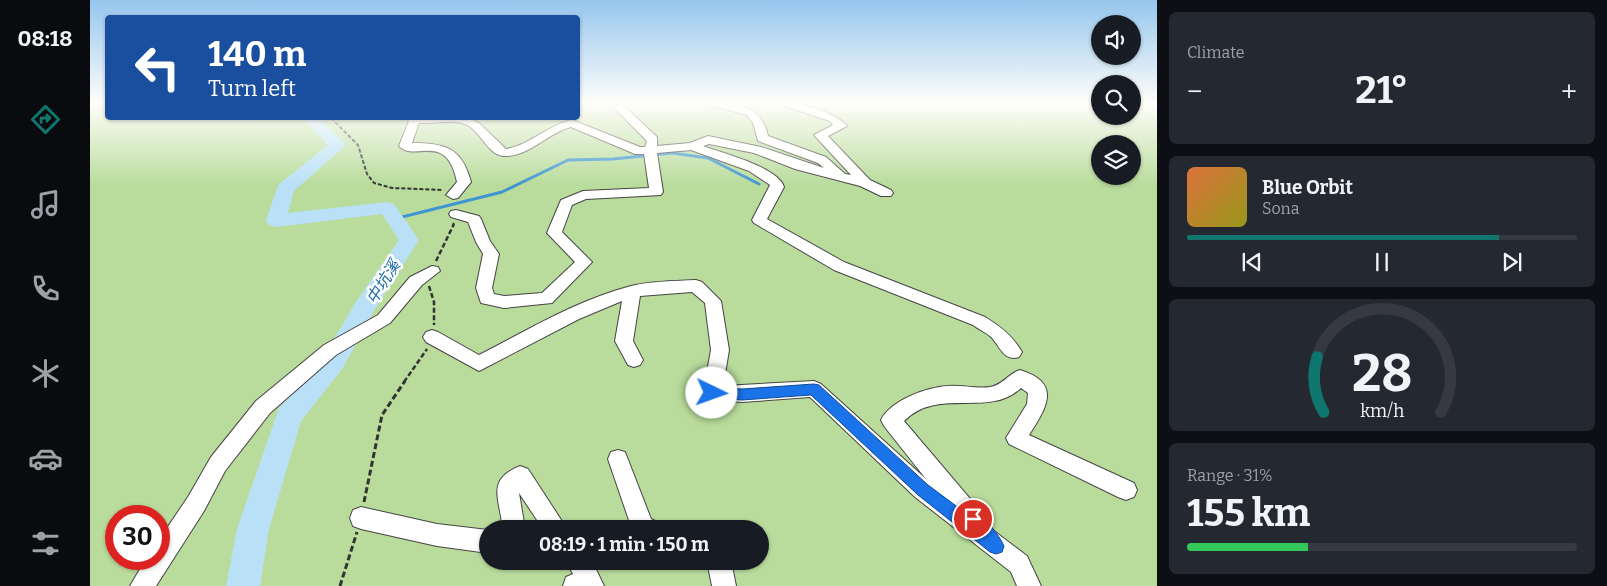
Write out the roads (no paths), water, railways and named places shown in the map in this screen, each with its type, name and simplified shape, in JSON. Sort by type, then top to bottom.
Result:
[{"type":"street","points":[[409,130],[405,146],[444,148],[456,159],[462,169],[464,182],[455,205],[474,219],[483,242],[491,254],[484,288],[487,299],[504,302],[546,299],[584,262],[554,233],[566,203],[583,195],[656,192],[651,153],[653,140],[643,130]]},
{"type":"street","points":[[482,130],[497,150],[504,153],[526,148],[554,130]]},
{"type":"street","points":[[590,130],[639,151],[651,153],[692,146],[708,140],[749,148],[800,166],[865,183],[886,193]]},
{"type":"street","points":[[761,130],[762,138],[822,160],[835,168],[841,177]]},
{"type":"street","points":[[831,130],[820,135],[865,183]]},
{"type":"street","points":[[692,146],[754,168],[776,183],[777,187],[759,220],[839,266],[979,321],[997,332],[1013,352]]},
{"type":"street","points":[[142,586],[196,504],[218,464],[258,414],[330,350],[384,319],[416,281],[432,271]]},
{"type":"street","points":[[432,337],[478,364],[597,304],[632,292],[664,287],[696,286],[713,301],[720,350],[712,393],[742,394],[814,389],[923,490],[1019,564],[1029,586]]},
{"type":"street","points":[[632,292],[624,341],[634,360]]},
{"type":"street","points":[[996,546],[891,420],[906,406],[946,394],[990,395],[1007,389],[1020,377],[1038,390],[1037,406],[1016,438],[1126,490]]},
{"type":"street","points":[[513,520],[508,485],[520,476],[550,520]]},
{"type":"street","points":[[361,518],[437,536],[479,541]]},
{"type":"street","points":[[721,570],[724,586]]},
{"type":"lane","points":[[618,459],[640,520]]},
{"type":"waterway","name":"中坑溪","points":[[243,586],[253,529],[289,416],[334,361],[364,308],[409,240],[387,208],[276,221],[285,189],[338,145],[323,130]]},
{"type":"waterway","points":[[394,219],[502,192],[568,160],[613,159],[672,153],[708,158],[759,184]]}]
